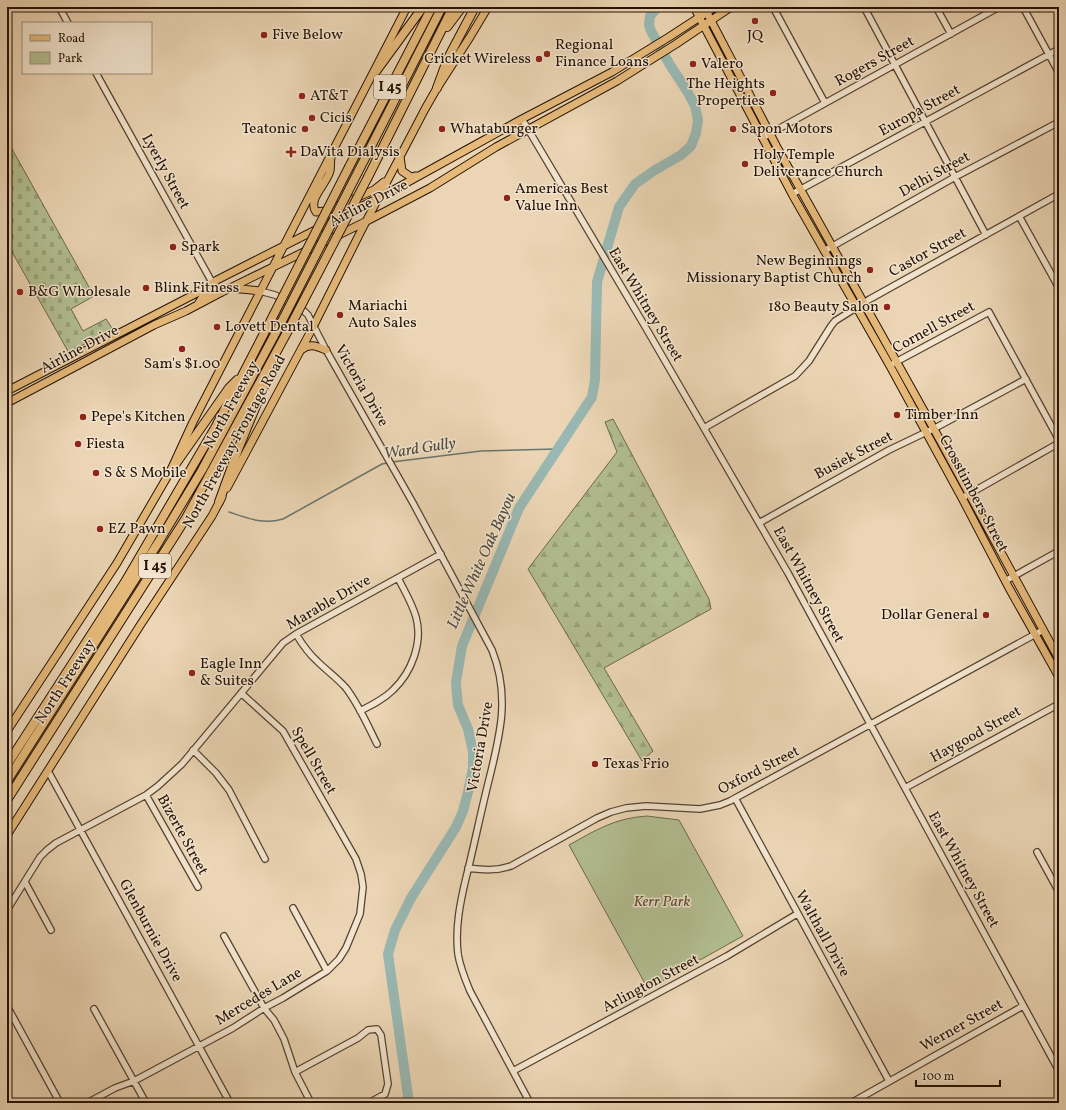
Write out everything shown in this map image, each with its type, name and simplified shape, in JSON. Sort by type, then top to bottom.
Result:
[{"type":"highway","points":[[374,74],[423,7]]},
{"type":"highway","name":"North Freeway","points":[[7,765],[125,582],[215,428],[348,167],[432,7]]},
{"type":"highway","name":"North Freeway","points":[[7,781],[158,543],[202,470],[282,321],[442,7]]},
{"type":"highway","name":"North Freeway","points":[[7,800],[186,518],[291,325],[368,177],[453,7]]},
{"type":"highway","points":[[434,44],[462,7]]},
{"type":"highway","points":[[436,88],[448,58],[474,7]]},
{"type":"highway","points":[[219,502],[239,447],[280,346]]},
{"type":"highway","points":[[170,472],[229,388],[244,373]]},
{"type":"main road","points":[[7,731],[117,563],[170,472],[193,422],[260,291],[285,246],[408,7]]},
{"type":"main road","name":"North Freeway Frontage Road","points":[[7,835],[141,624],[212,516],[301,350],[365,222],[436,88],[488,7]]},
{"type":"main road","name":"Crosstimbers Street","points":[[694,7],[738,94],[792,194],[890,366],[925,433],[1059,677]]},
{"type":"main road","name":"Airline Drive","points":[[7,391],[213,284],[217,280],[378,198],[522,119],[612,72],[699,17],[705,10],[715,7]]},
{"type":"main road","name":"Airline Drive","points":[[7,403],[144,330],[273,268],[430,188],[483,154],[617,81],[731,7]]},
{"type":"main road","name":"Crosstimbers Street","points":[[705,10],[831,246],[934,429],[1059,659]]},
{"type":"main road","points":[[612,72],[617,81]]},
{"type":"main road","points":[[738,94],[746,89]]},
{"type":"main road","points":[[478,144],[483,154]]},
{"type":"main road","points":[[331,156],[330,172],[314,201],[314,208],[316,212],[325,212],[332,209],[374,190],[387,180]]},
{"type":"main road","points":[[400,156],[401,168],[404,173],[411,177],[420,175]]},
{"type":"main road","points":[[198,304],[204,295],[213,290],[213,284]]},
{"type":"main road","points":[[230,288],[260,291]]},
{"type":"main road","points":[[240,289],[249,294],[253,305]]},
{"type":"main road","points":[[140,322],[144,330]]},
{"type":"main road","points":[[301,350],[306,346],[318,346],[326,350]]},
{"type":"main road","points":[[65,360],[70,370]]},
{"type":"street","points":[[59,7],[67,22]]},
{"type":"street","points":[[773,7],[825,103]]},
{"type":"street","points":[[864,7],[986,234]]},
{"type":"street","points":[[936,7],[951,34]]},
{"type":"street","name":"Rogers Street","points":[[762,138],[999,7]]},
{"type":"street","points":[[1023,7],[1059,73]]},
{"type":"street","name":"Europa Street","points":[[792,194],[1059,48]]},
{"type":"street","name":"Lyerly Street","points":[[97,74],[213,284]]},
{"type":"street","name":"East Whitney Street","points":[[522,119],[788,573],[1059,1071]]},
{"type":"street","name":"Delhi Street","points":[[824,250],[955,177],[1059,122]]},
{"type":"street","name":"Castor Street","points":[[704,428],[795,376],[809,361],[831,326],[844,315],[1059,194]]},
{"type":"street","points":[[1019,216],[1059,288]]},
{"type":"street","name":"Victoria Drive","points":[[260,291],[275,295],[302,309],[308,315],[326,350],[442,554],[492,650],[498,665],[502,685],[502,716],[459,911],[457,941],[458,955],[463,974],[470,991],[530,1103]]},
{"type":"street","name":"Cornell Street","points":[[890,366],[989,312],[1026,379]]},
{"type":"street","points":[[962,498],[1059,442],[1026,379]]},
{"type":"street","name":"Busiek Street","points":[[759,523],[889,450],[934,429],[1026,379]]},
{"type":"street","points":[[1005,580],[1059,551]]},
{"type":"street","name":"Marable Drive","points":[[7,910],[40,857],[47,850],[56,843],[146,795],[171,776],[283,643],[296,634],[442,554]]},
{"type":"street","points":[[360,711],[373,705],[393,690],[403,680],[415,653],[418,630],[416,617],[398,578]]},
{"type":"street","name":"Oxford Street","points":[[468,868],[499,870],[511,866],[597,818],[626,808],[646,806],[700,809],[720,805],[736,798],[1042,630]]},
{"type":"street","points":[[296,634],[303,646],[315,660],[338,679],[346,689],[360,711],[377,744]]},
{"type":"street","name":"Spell Street","points":[[241,693],[283,731],[353,854]]},
{"type":"street","name":"Haygood Street","points":[[905,788],[1059,704]]},
{"type":"street","points":[[193,750],[216,773],[228,790],[264,859]]},
{"type":"street","name":"Glenburnie Drive","points":[[48,771],[230,1103]]},
{"type":"street","name":"Bizerte Street","points":[[146,795],[198,887]]},
{"type":"street","name":"Walthall Drive","points":[[736,798],[889,1081]]},
{"type":"street","points":[[1037,852],[1059,892]]},
{"type":"street","name":"Mercedes Lane","points":[[87,1103],[115,1088],[134,1081],[233,1028],[327,971],[339,959],[346,948],[360,914],[363,887],[361,874],[353,854]]},
{"type":"street","points":[[25,882],[51,930]]},
{"type":"street","points":[[293,908],[327,971]]},
{"type":"street","name":"Arlington Street","points":[[513,1071],[727,956],[798,914]]},
{"type":"street","points":[[224,936],[264,1008],[274,1020],[284,1039],[295,1072],[310,1103]]},
{"type":"street","points":[[7,1006],[60,1103]]},
{"type":"street","name":"Werner Street","points":[[851,1103],[1023,1006]]},
{"type":"street","points":[[94,1008],[146,1103]]},
{"type":"street","points":[[295,1072],[358,1038],[368,1030],[377,1029],[381,1035],[388,1084],[385,1094],[370,1103]]},
{"type":"green space","points":[[7,140],[94,296],[71,309],[83,331],[106,319],[112,328],[69,353],[7,243]]},
{"type":"green space","points":[[613,419],[709,599],[711,609],[604,668],[653,751],[642,761],[528,569],[617,452],[605,422]]},
{"type":"green space","name":"Kerr Park","points":[[647,816],[679,820],[743,936],[648,989],[569,845],[615,822]]},
{"type":"waterway","name":"Little White Oak Bayou","points":[[409,1103],[388,954],[395,930],[411,898],[456,827],[463,811],[468,792],[473,768],[473,752],[468,729],[458,705],[456,682],[462,646],[519,508],[592,397],[595,380],[597,282],[619,207],[635,184],[681,155],[691,146],[696,133],[698,120],[695,106],[670,65],[649,25],[650,16],[658,7]]},
{"type":"waterway","name":"Ward Gully","points":[[392,462],[481,451],[557,449]]},
{"type":"waterway","name":"Ward Gully","points":[[229,512],[262,521],[276,521],[283,519],[382,464],[388,463]]},
{"type":"place","name":"JQ","points":[[755,21]]},
{"type":"place","name":"Five Below","points":[[264,35]]},
{"type":"place","name":"Regional Finance Loans","points":[[547,54]]},
{"type":"place","name":"Cricket Wireless","points":[[539,59]]},
{"type":"place","name":"Valero","points":[[693,64]]},
{"type":"place","name":"The Heights Properties","points":[[773,93]]},
{"type":"place","name":"AT&T","points":[[302,96]]},
{"type":"place","name":"Cicis","points":[[312,118]]},
{"type":"place","name":"Teatonic","points":[[305,129]]},
{"type":"place","name":"Whataburger","points":[[442,129]]},
{"type":"place","name":"Sapon Motors","points":[[733,129]]},
{"type":"place","name":"DaVita Dialysis","points":[[291,152]]},
{"type":"place","name":"Holy Temple Deliverance Church","points":[[745,164]]},
{"type":"place","name":"Americas Best Value Inn","points":[[507,198]]},
{"type":"place","name":"Spark","points":[[173,247]]},
{"type":"place","name":"New Beginnings Missionary Baptist Church","points":[[870,270]]},
{"type":"place","name":"Blink Fitness","points":[[146,288]]},
{"type":"place","name":"B&G Wholesale","points":[[20,292]]},
{"type":"place","name":"180 Beauty Salon","points":[[887,307]]},
{"type":"place","name":"Mariachi Auto Sales","points":[[340,315]]},
{"type":"place","name":"Lovett Dental","points":[[217,327]]},
{"type":"place","name":"Sam's $1.00","points":[[182,349]]},
{"type":"place","name":"Timber Inn","points":[[897,415]]},
{"type":"place","name":"Pepe's Kitchen","points":[[83,417]]},
{"type":"place","name":"Fiesta","points":[[78,444]]},
{"type":"place","name":"S & S Mobile","points":[[96,473]]},
{"type":"place","name":"EZ Pawn","points":[[100,529]]},
{"type":"place","name":"Dollar General","points":[[986,615]]},
{"type":"place","name":"Eagle Inn & Suites","points":[[192,673]]},
{"type":"place","name":"Texas Frio","points":[[595,764]]}]
